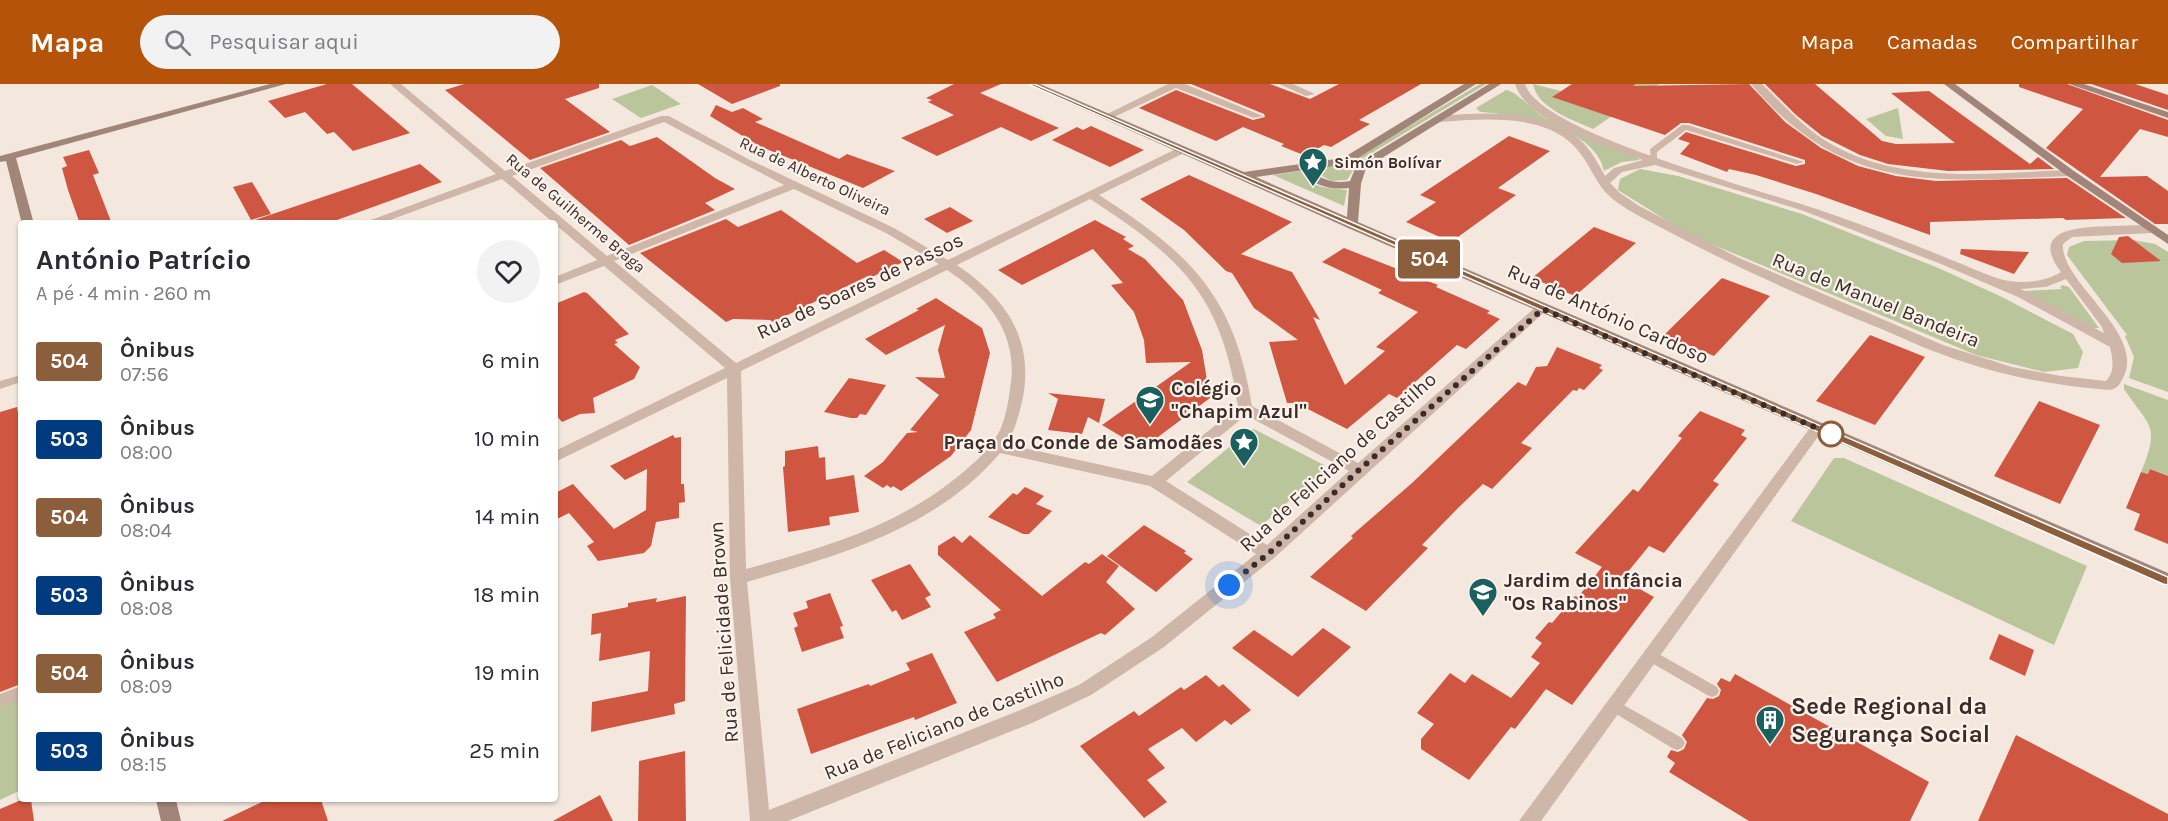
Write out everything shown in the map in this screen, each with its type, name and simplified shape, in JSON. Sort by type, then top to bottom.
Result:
[{"type":"street","points":[[27,220],[5,158],[281,84]]},
{"type":"street","name":"Rua de Guilherme Braga","points":[[395,84],[558,220]]},
{"type":"street","name":"Rua de António Cardoso","points":[[1032,84],[2168,580]]},
{"type":"street","points":[[1108,116],[1176,84],[1258,117]]},
{"type":"street","points":[[1284,84],[1310,94]]},
{"type":"street","points":[[1243,176],[1346,160],[1471,84]]},
{"type":"street","points":[[1352,225],[1355,184],[1361,166],[1496,84]]},
{"type":"street","points":[[1520,84],[1520,88],[1529,101],[1573,128],[1654,161],[1806,209],[1992,281],[2116,345]]},
{"type":"street","points":[[1756,84],[1828,147],[1855,160],[1888,170],[1938,176],[2070,173]]},
{"type":"street","points":[[1949,84],[2070,173],[2168,240]]},
{"type":"street","points":[[2074,84],[2168,115]]},
{"type":"street","name":"Rua de Manuel Bandeira","points":[[1440,119],[1478,116],[1510,118],[1558,131],[1573,140],[1594,163],[1606,187],[1635,209],[1762,275],[1978,363],[2048,380],[2110,386],[2118,378],[2122,361],[2108,327],[2066,274],[2055,251],[2062,236],[2152,229]]},
{"type":"street","name":"Rua de Alberto Oliveira","points":[[504,174],[665,118],[723,152],[900,234],[981,289],[1008,322],[1016,342],[1020,372],[1006,432],[996,447],[957,487],[916,514],[860,541],[738,578]]},
{"type":"street","name":"Rua de Soares de Passos","points":[[558,456],[734,368],[1093,196],[1182,150]]},
{"type":"street","points":[[1605,182],[1618,170],[1654,161]]},
{"type":"street","points":[[1311,165],[1310,175],[1316,181],[1331,185],[1355,184]]},
{"type":"street","points":[[377,220],[504,174]]},
{"type":"street","points":[[558,280],[794,185]]},
{"type":"street","points":[[1093,196],[1155,237],[1179,258],[1214,301],[1230,334],[1241,371],[1245,408]]},
{"type":"street","name":"Rua de Guilherme Braga","points":[[558,220],[734,368]]},
{"type":"street","points":[[1992,281],[2037,285],[2058,280],[2066,274]]},
{"type":"street","name":"Rua de Feliciano de Castilho","points":[[765,821],[1025,717],[1085,690],[1158,642],[1268,554],[1359,470],[1543,309]]},
{"type":"street","name":"Rua de Felicidade Brown","points":[[734,368],[738,578],[760,821]]},
{"type":"street","points":[[1245,408],[1359,470]]},
{"type":"street","points":[[1155,482],[1245,408]]},
{"type":"street","points":[[1528,821],[1817,428]]},
{"type":"street","points":[[996,447],[1155,482],[1268,554]]},
{"type":"street","points":[[166,802],[171,821]]},
{"type":"lane","points":[[1654,161],[1653,151],[1685,127],[1800,162]]},
{"type":"lane","points":[[0,385],[18,379]]},
{"type":"lane","points":[[1650,656],[1712,691]]},
{"type":"lane","points":[[0,701],[18,693]]},
{"type":"lane","points":[[1613,705],[1677,743]]},
{"type":"green space","points":[[1480,84],[1486,84],[1360,160],[1347,180],[1331,181],[1319,174],[1319,171],[1325,167],[1356,158]]},
{"type":"green space","points":[[1533,84],[1561,91],[1553,97],[1595,111],[1636,84],[1659,84],[1593,129],[1548,106],[1541,100]]},
{"type":"green space","points":[[652,85],[681,104],[641,118],[612,99]]},
{"type":"green space","points":[[1506,90],[1516,94],[1547,119],[1620,149],[1640,160],[1622,162],[1604,171],[1598,156],[1571,134],[1533,120],[1480,112],[1476,108]]},
{"type":"green space","points":[[1898,108],[1903,139],[1886,136],[1866,119]]},
{"type":"green space","points":[[1640,169],[1678,176],[1802,214],[1936,267],[2000,296],[2073,334],[2083,352],[2078,368],[2044,372],[1976,355],[1690,235],[1618,190],[1620,179]]},
{"type":"green space","points":[[1301,171],[1315,184],[1347,190],[1344,206],[1273,175]]},
{"type":"green space","points":[[2133,240],[2155,244],[2168,252],[2168,392],[2129,378],[2134,357],[2125,336],[2127,335],[2067,255],[2069,247],[2084,241]]},
{"type":"green space","points":[[2063,285],[2069,287],[2099,328],[2093,328],[2023,291],[2062,289],[2060,287]]},
{"type":"green space","points":[[2124,384],[2168,400],[2168,476],[2150,469],[2148,474],[2141,472],[2151,435],[2146,419],[2124,389]]},
{"type":"green space","points":[[1254,429],[1324,465],[1325,469],[1261,526],[1187,482]]},
{"type":"green space","points":[[1834,458],[1844,458],[2087,566],[2054,645],[1791,521]]},
{"type":"green space","points":[[18,698],[18,791],[0,800],[0,707]]},
{"type":"building","points":[[327,84],[352,84],[410,133],[353,151],[334,132],[327,134],[305,112],[285,118],[268,101]]},
{"type":"building","points":[[464,84],[599,84],[599,88],[565,99],[610,132],[530,160],[445,90]]},
{"type":"building","points":[[698,84],[780,84],[780,86],[732,104]]},
{"type":"building","points":[[954,84],[1001,84],[980,93],[1059,128],[1031,141],[1001,127],[937,156],[901,138],[954,115],[928,102],[932,100],[926,98]]},
{"type":"building","points":[[1191,84],[1270,84],[1310,99],[1339,84],[1421,84],[1359,120],[1370,124],[1331,147],[1324,145],[1310,153],[1301,154],[1281,146],[1284,144],[1243,127],[1216,141],[1139,108],[1176,90],[1253,120],[1265,117],[1264,114]]},
{"type":"building","points":[[1572,84],[1636,84],[1633,86],[1749,84],[1785,122],[1821,148],[1858,166],[1896,176],[1936,181],[2067,178],[2126,218],[1930,222],[1930,235],[1816,194],[1756,175],[1729,169],[1727,172],[1706,164],[1680,154],[1690,143],[1678,139],[1686,132],[1796,166],[1805,164],[1805,160],[1689,123],[1681,123],[1665,135],[1552,97]]},
{"type":"building","points":[[1765,84],[1815,84],[1882,141],[1896,144],[1955,143],[1891,93],[1929,91],[2030,164],[2038,157],[2054,169],[1948,171],[1888,164],[1860,155],[1822,136],[1796,115]]},
{"type":"building","points":[[2019,84],[2067,84],[2168,120],[2168,137],[2140,129],[2100,177],[2147,176],[2168,191],[2168,224],[2155,224],[2046,148],[2083,109],[2019,87]]},
{"type":"building","points":[[2091,84],[2135,84],[2168,95],[2168,110]]},
{"type":"building","points":[[716,105],[732,112],[743,108],[763,119],[755,122],[839,159],[847,154],[895,171],[863,188],[759,146],[710,116]]},
{"type":"building","points":[[1091,126],[1144,150],[1110,167],[1052,140],[1077,127],[1083,130]]},
{"type":"building","points":[[1509,136],[1550,151],[1498,188],[1516,195],[1451,242],[1406,222],[1436,202],[1420,195]]},
{"type":"building","points":[[657,137],[715,178],[735,189],[705,203],[715,210],[629,245],[540,168],[621,140],[630,146]]},
{"type":"building","points":[[89,150],[99,173],[93,175],[110,220],[79,220],[62,168],[67,166],[63,157]]},
{"type":"building","points":[[420,164],[442,182],[337,220],[255,220]]},
{"type":"building","points":[[1189,175],[1292,222],[1241,254],[1292,272],[1320,320],[1313,317],[1345,385],[1385,351],[1376,347],[1418,312],[1378,293],[1382,290],[1322,262],[1344,248],[1438,285],[1436,287],[1490,311],[1487,313],[1500,319],[1466,349],[1457,345],[1397,398],[1389,394],[1347,429],[1296,403],[1287,403],[1269,342],[1298,340],[1254,308],[1232,273],[1226,271],[1184,230],[1140,199]]},
{"type":"building","points":[[252,182],[271,214],[251,220],[233,187]]},
{"type":"building","points":[[950,207],[973,221],[947,233],[924,219]]},
{"type":"building","points":[[781,210],[857,263],[884,250],[903,262],[870,278],[868,276],[773,322],[733,319],[726,322],[640,253],[726,219],[738,227]]},
{"type":"building","points":[[1095,220],[1126,237],[1123,239],[1134,246],[1128,249],[1145,259],[1183,300],[1202,350],[1210,398],[1142,449],[1102,425],[1191,362],[1146,363],[1144,340],[1134,312],[1111,285],[1123,283],[1093,249],[1022,285],[998,270]]},
{"type":"building","points":[[1594,227],[1636,243],[1575,296],[1532,278]]},
{"type":"building","points":[[2128,236],[2161,261],[2122,263],[2111,254],[2119,237]]},
{"type":"building","points":[[1961,249],[2029,252],[2014,274],[1960,254]]},
{"type":"building","points":[[1722,278],[1770,296],[1714,356],[1664,335]]},
{"type":"building","points":[[584,292],[587,293],[629,334],[615,340],[618,343],[614,344],[640,367],[634,379],[593,398],[595,413],[580,414],[562,422],[558,417],[558,303]]},
{"type":"building","points":[[936,298],[982,328],[990,353],[971,430],[951,456],[901,491],[887,485],[883,488],[864,476],[883,462],[907,433],[918,432],[910,430],[939,395],[915,377],[945,378],[938,350],[945,325],[886,355],[865,339],[919,310],[916,309]]},
{"type":"building","points":[[1870,335],[1925,357],[1875,425],[1816,401]]},
{"type":"building","points":[[1557,347],[1602,365],[1599,368],[1603,370],[1584,390],[1579,388],[1577,391],[1573,390],[1521,443],[1532,448],[1492,489],[1483,484],[1458,508],[1422,545],[1428,548],[1366,611],[1310,577],[1353,538],[1351,536],[1412,483],[1518,382],[1526,386],[1536,367],[1547,366]]},
{"type":"building","points":[[849,378],[886,385],[866,415],[860,414],[857,418],[851,418],[824,412]]},
{"type":"building","points":[[1048,393],[1105,399],[1099,423],[1088,417],[1082,434],[1048,430],[1058,399]]},
{"type":"building","points":[[2039,401],[2100,425],[2060,504],[1994,476]]},
{"type":"building","points":[[17,407],[18,413],[18,685],[0,692],[0,412]]},
{"type":"building","points":[[1700,411],[1745,430],[1741,435],[1747,438],[1713,481],[1719,484],[1664,553],[1649,546],[1622,579],[1654,597],[1572,705],[1546,689],[1515,729],[1511,727],[1469,780],[1421,749],[1421,739],[1434,724],[1417,713],[1450,673],[1465,683],[1472,674],[1511,698],[1540,663],[1531,657],[1542,643],[1535,638],[1549,622],[1552,623],[1575,596],[1578,597],[1602,567],[1575,553],[1633,489],[1638,492],[1682,438],[1678,436]]},
{"type":"building","points":[[673,435],[675,438],[681,437],[681,484],[684,484],[685,502],[679,503],[679,518],[656,522],[651,546],[644,553],[598,561],[587,546],[594,542],[569,513],[558,518],[558,492],[573,484],[614,529],[646,510],[647,469],[625,480],[610,466]]},
{"type":"building","points":[[818,446],[819,458],[825,457],[826,480],[854,475],[859,512],[829,517],[830,525],[788,532],[783,467],[785,466],[785,451]]},
{"type":"building","points":[[2150,469],[2168,476],[2168,544],[2134,530],[2140,514],[2126,508],[2141,472],[2148,474]]},
{"type":"building","points":[[1025,487],[1044,496],[1036,504],[1052,511],[1029,534],[1023,534],[988,517],[1013,493],[1017,495]]},
{"type":"building","points":[[1144,525],[1186,551],[1184,553],[1193,559],[1156,592],[1107,556]]},
{"type":"building","points":[[970,535],[1042,596],[1085,562],[1089,564],[1102,554],[1119,566],[1106,582],[1135,609],[1105,635],[1101,633],[997,682],[964,632],[996,618],[993,614],[1001,610],[938,555],[938,546],[954,536],[962,543]]},
{"type":"building","points":[[910,564],[931,595],[925,598],[931,607],[902,620],[896,610],[892,612],[871,580]]},
{"type":"building","points":[[830,593],[843,626],[840,627],[844,638],[802,652],[794,628],[798,626],[793,613],[808,608],[806,601]]},
{"type":"building","points":[[686,596],[685,701],[674,704],[675,714],[591,732],[592,702],[648,691],[650,651],[599,661],[601,633],[591,635],[592,614],[628,607],[628,603],[657,598],[656,602]]},
{"type":"building","points":[[1323,628],[1351,647],[1298,697],[1232,648],[1254,630],[1292,656]]},
{"type":"building","points":[[1999,634],[2034,650],[2025,676],[1989,659]]},
{"type":"building","points":[[932,653],[957,703],[915,720],[914,717],[811,754],[797,709],[869,684],[870,686],[910,670],[906,663]]},
{"type":"building","name":"Sede Regional da Segurança Social","points":[[1735,674],[1929,782],[1910,821],[1749,821],[1669,772],[1675,763],[1667,757],[1671,750],[1678,752],[1684,749],[1687,742],[1682,735],[1707,698],[1713,699],[1719,696],[1721,690],[1717,684],[1721,678],[1730,682]]},
{"type":"building","points":[[1206,675],[1219,687],[1223,684],[1251,710],[1231,725],[1225,720],[1196,742],[1182,728],[1148,749],[1165,768],[1147,780],[1167,802],[1144,818],[1080,746],[1134,711],[1139,716],[1181,687],[1184,690]]},
{"type":"building","points":[[2016,735],[2168,814],[2168,821],[1978,821]]},
{"type":"building","points":[[685,751],[686,821],[638,821],[639,761]]},
{"type":"building","points":[[600,795],[613,821],[553,821]]},
{"type":"building","points":[[18,801],[31,802],[34,821],[0,821],[0,809]]},
{"type":"building","points":[[262,802],[322,802],[328,821],[222,821]]},
{"type":"bus line","name":"504","points":[[1032,84],[2168,580]]},
{"type":"place","name":"Simón Bolívar","points":[[1313,188]]},
{"type":"place","name":"Colégio \"Chapim Azul\"","points":[[1150,426]]},
{"type":"place","name":"Praça do Conde de Samodães","points":[[1244,468]]},
{"type":"place","name":"Jardim de infância \"Os Rabinos\"","points":[[1483,618]]},
{"type":"place","name":"Sede Regional da Segurança Social","points":[[1770,746]]},
{"type":"route","points":[[1229,585],[1268,554],[1359,470],[1543,309],[1837,437],[1831,434]]}]
